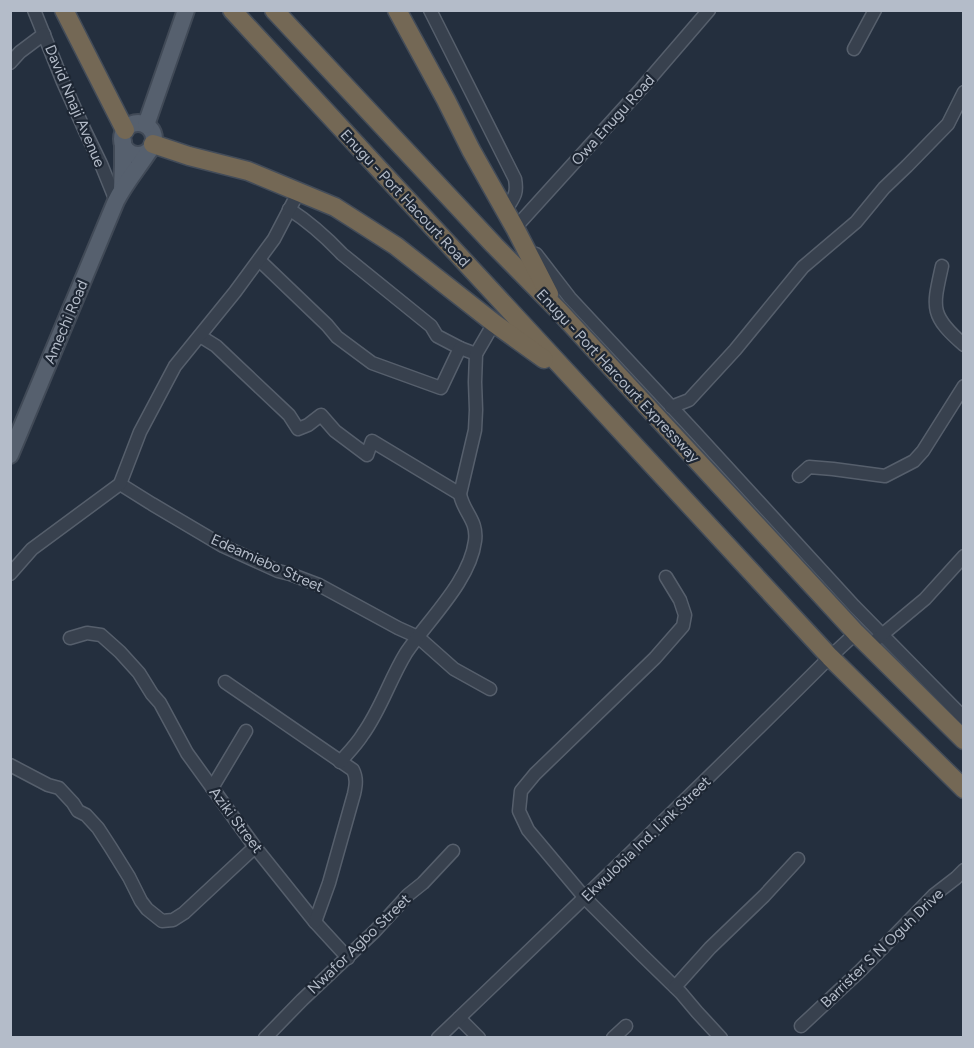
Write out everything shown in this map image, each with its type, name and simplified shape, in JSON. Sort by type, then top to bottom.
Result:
[{"type":"highway","points":[[63,10],[124,136]]},
{"type":"highway","name":"Enugu - Port Hacourt Road","points":[[232,10],[579,385]]},
{"type":"highway","name":"Enugu - Port Harcourt Expressway","points":[[274,10],[494,245],[559,311],[856,633],[876,640],[963,740]]},
{"type":"highway","points":[[397,10],[559,311]]},
{"type":"highway","points":[[151,147],[248,171],[335,207],[396,246],[494,323],[579,385],[830,657],[963,789]]},
{"type":"main road","points":[[146,125],[186,11]]},
{"type":"main road","points":[[134,123],[146,125],[153,133],[151,147],[119,195],[124,136],[129,126],[134,123]]},
{"type":"main road","points":[[124,136],[129,151],[135,154],[142,154],[151,147]]},
{"type":"main road","name":"Amechi Road","points":[[10,455],[119,195]]},
{"type":"street","name":"David Nnaji Avenue","points":[[34,10],[85,131],[119,195]]},
{"type":"street","points":[[430,10],[514,179],[517,189],[505,212]]},
{"type":"street","name":"Owa Enugu Road","points":[[515,228],[709,10]]},
{"type":"street","points":[[854,49],[875,10]]},
{"type":"street","points":[[10,63],[20,52],[44,34]]},
{"type":"street","points":[[671,407],[689,400],[735,350],[803,267],[856,222],[884,188],[948,123],[963,92]]},
{"type":"street","points":[[10,574],[32,549],[120,484],[140,432],[175,366],[274,239],[299,191]]},
{"type":"street","points":[[289,209],[302,217],[342,254],[431,326],[437,336],[476,354]]},
{"type":"street","points":[[515,228],[570,298],[854,606],[876,640],[963,718]]},
{"type":"street","points":[[259,260],[337,337],[372,363],[441,388],[460,348]]},
{"type":"street","points":[[942,266],[935,299],[936,308],[943,325],[963,345]]},
{"type":"street","points":[[340,762],[364,733],[406,654],[461,578],[475,544],[476,534],[472,520],[461,501],[460,494],[475,430],[476,354],[494,323]]},
{"type":"street","points":[[200,336],[216,346],[236,364],[289,415],[298,429],[321,415],[335,431],[367,455],[372,441],[460,494]]},
{"type":"street","points":[[799,476],[809,467],[885,476],[914,461],[923,451],[963,386]]},
{"type":"street","name":"Edeamiebo Street","points":[[120,484],[223,546],[278,571],[320,585],[418,637],[454,669],[490,689]]},
{"type":"street","points":[[876,640],[925,599],[963,555]]},
{"type":"street","points":[[666,577],[680,600],[685,615],[683,626],[655,658],[535,774],[521,791],[519,811],[528,830],[585,898],[675,987],[721,1038]]},
{"type":"street","name":"Aziki Street","points":[[70,638],[87,633],[101,635],[139,673],[160,703],[187,753],[255,847],[315,922],[348,958]]},
{"type":"street","name":"Ekwulobia Ind. Link Street","points":[[438,1038],[664,822],[856,633]]},
{"type":"street","points":[[225,682],[353,770],[357,780],[329,882],[315,922]]},
{"type":"street","points":[[212,788],[246,730]]},
{"type":"street","points":[[10,765],[48,785],[59,788],[78,811],[86,815],[105,838],[141,901],[162,921],[173,920],[184,913],[255,847]]},
{"type":"street","name":"Nwafor Agbo Street","points":[[265,1038],[348,958],[453,851]]},
{"type":"street","points":[[675,987],[798,859]]},
{"type":"street","name":"Barrister S N Oguh Drive","points":[[801,1026],[860,971],[934,895],[963,870]]},
{"type":"street","points":[[459,1018],[479,1038]]},
{"type":"street","points":[[613,1038],[626,1026]]}]
